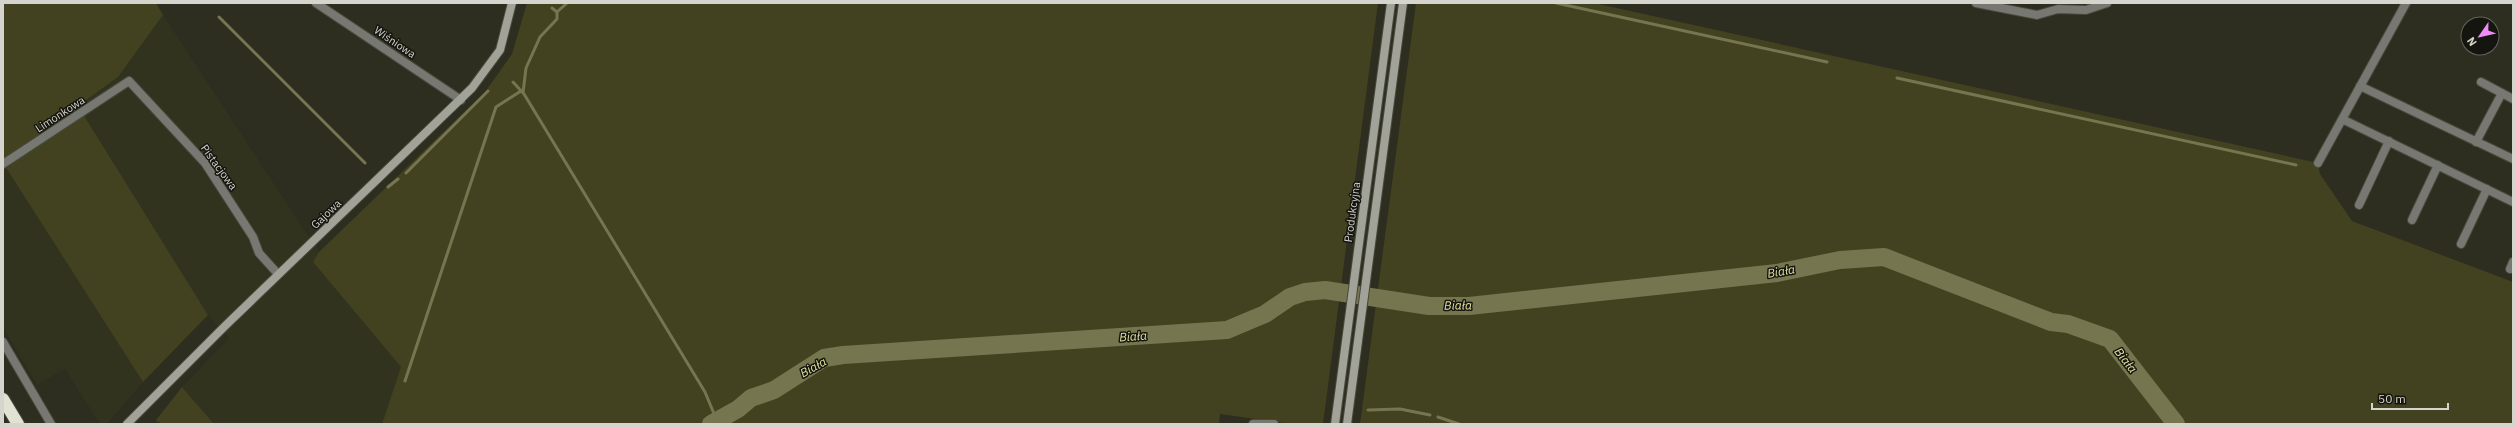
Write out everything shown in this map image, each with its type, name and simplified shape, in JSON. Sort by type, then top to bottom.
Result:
[{"type":"highway","points":[[3,399],[18,424]]},
{"type":"main road","name":"Gajowa","points":[[127,424],[278,274],[461,100],[480,79],[497,54],[508,26],[512,3]]},
{"type":"main road","name":"Produkcyjna","points":[[1335,424],[1391,3]]},
{"type":"main road","points":[[1347,424],[1403,3]]},
{"type":"street","name":"Wiśniowa","points":[[316,3],[461,100]]},
{"type":"street","points":[[1976,3],[2037,16],[2058,9],[2086,10],[2106,3]]},
{"type":"street","points":[[2318,164],[2406,3]]},
{"type":"street","name":"Limonkowa","points":[[3,164],[129,81]]},
{"type":"street","name":"Pistacjowa","points":[[129,81],[205,163],[253,237],[259,253],[278,274]]},
{"type":"street","points":[[2481,82],[2513,99]]},
{"type":"street","points":[[2360,86],[2513,159]]},
{"type":"street","points":[[2476,142],[2502,93]]},
{"type":"street","points":[[2342,119],[2513,202]]},
{"type":"street","points":[[2359,205],[2389,141]]},
{"type":"street","points":[[2412,220],[2438,165]]},
{"type":"street","points":[[2461,244],[2487,190]]},
{"type":"street","points":[[3,342],[50,424]]},
{"type":"street","points":[[1253,424],[1274,424]]},
{"type":"shaded area","points":[[3,3],[156,3],[163,15],[118,77],[78,106],[208,315],[143,382],[3,163]]},
{"type":"shaded area","points":[[527,3],[1378,3],[1323,424],[1291,424],[1220,414],[1219,424],[382,424],[401,367],[313,262],[319,252],[485,92],[512,54]]},
{"type":"shaded area","points":[[1416,3],[1594,3],[2318,163],[2320,174],[2352,221],[2513,282],[2513,424],[1360,424]]},
{"type":"shaded area","points":[[163,15],[319,252],[313,262],[401,367],[382,424],[154,424],[185,392],[182,387],[229,338],[208,315],[78,106],[118,77]]},
{"type":"shaded area","points":[[3,163],[143,382],[107,424],[100,424],[65,369],[37,385],[3,327]]},
{"type":"shaded area","points":[[182,387],[214,424],[162,424],[156,420]]},
{"type":"waterway","points":[[557,12],[567,3]]},
{"type":"waterway","points":[[1556,3],[1827,62]]},
{"type":"waterway","points":[[523,93],[526,68],[540,37],[557,19],[557,12],[552,8]]},
{"type":"waterway","points":[[219,17],[365,163]]},
{"type":"waterway","points":[[1897,78],[2296,165]]},
{"type":"waterway","points":[[513,82],[524,94],[705,392],[717,421]]},
{"type":"waterway","points":[[406,173],[488,91]]},
{"type":"waterway","points":[[405,381],[496,107],[521,91]]},
{"type":"waterway","points":[[388,187],[398,179]]},
{"type":"waterway","name":"Biała","points":[[711,424],[738,409],[751,398],[774,390],[824,358],[843,355],[1227,330],[1265,314],[1290,297],[1305,292],[1325,290],[1429,306],[1469,306],[1777,273],[1840,260],[1884,257],[2051,322],[2068,324],[2110,339],[2176,424]]},
{"type":"waterway","points":[[1368,410],[1400,409],[1430,415]]},
{"type":"waterway","points":[[1438,417],[1459,424]]}]
